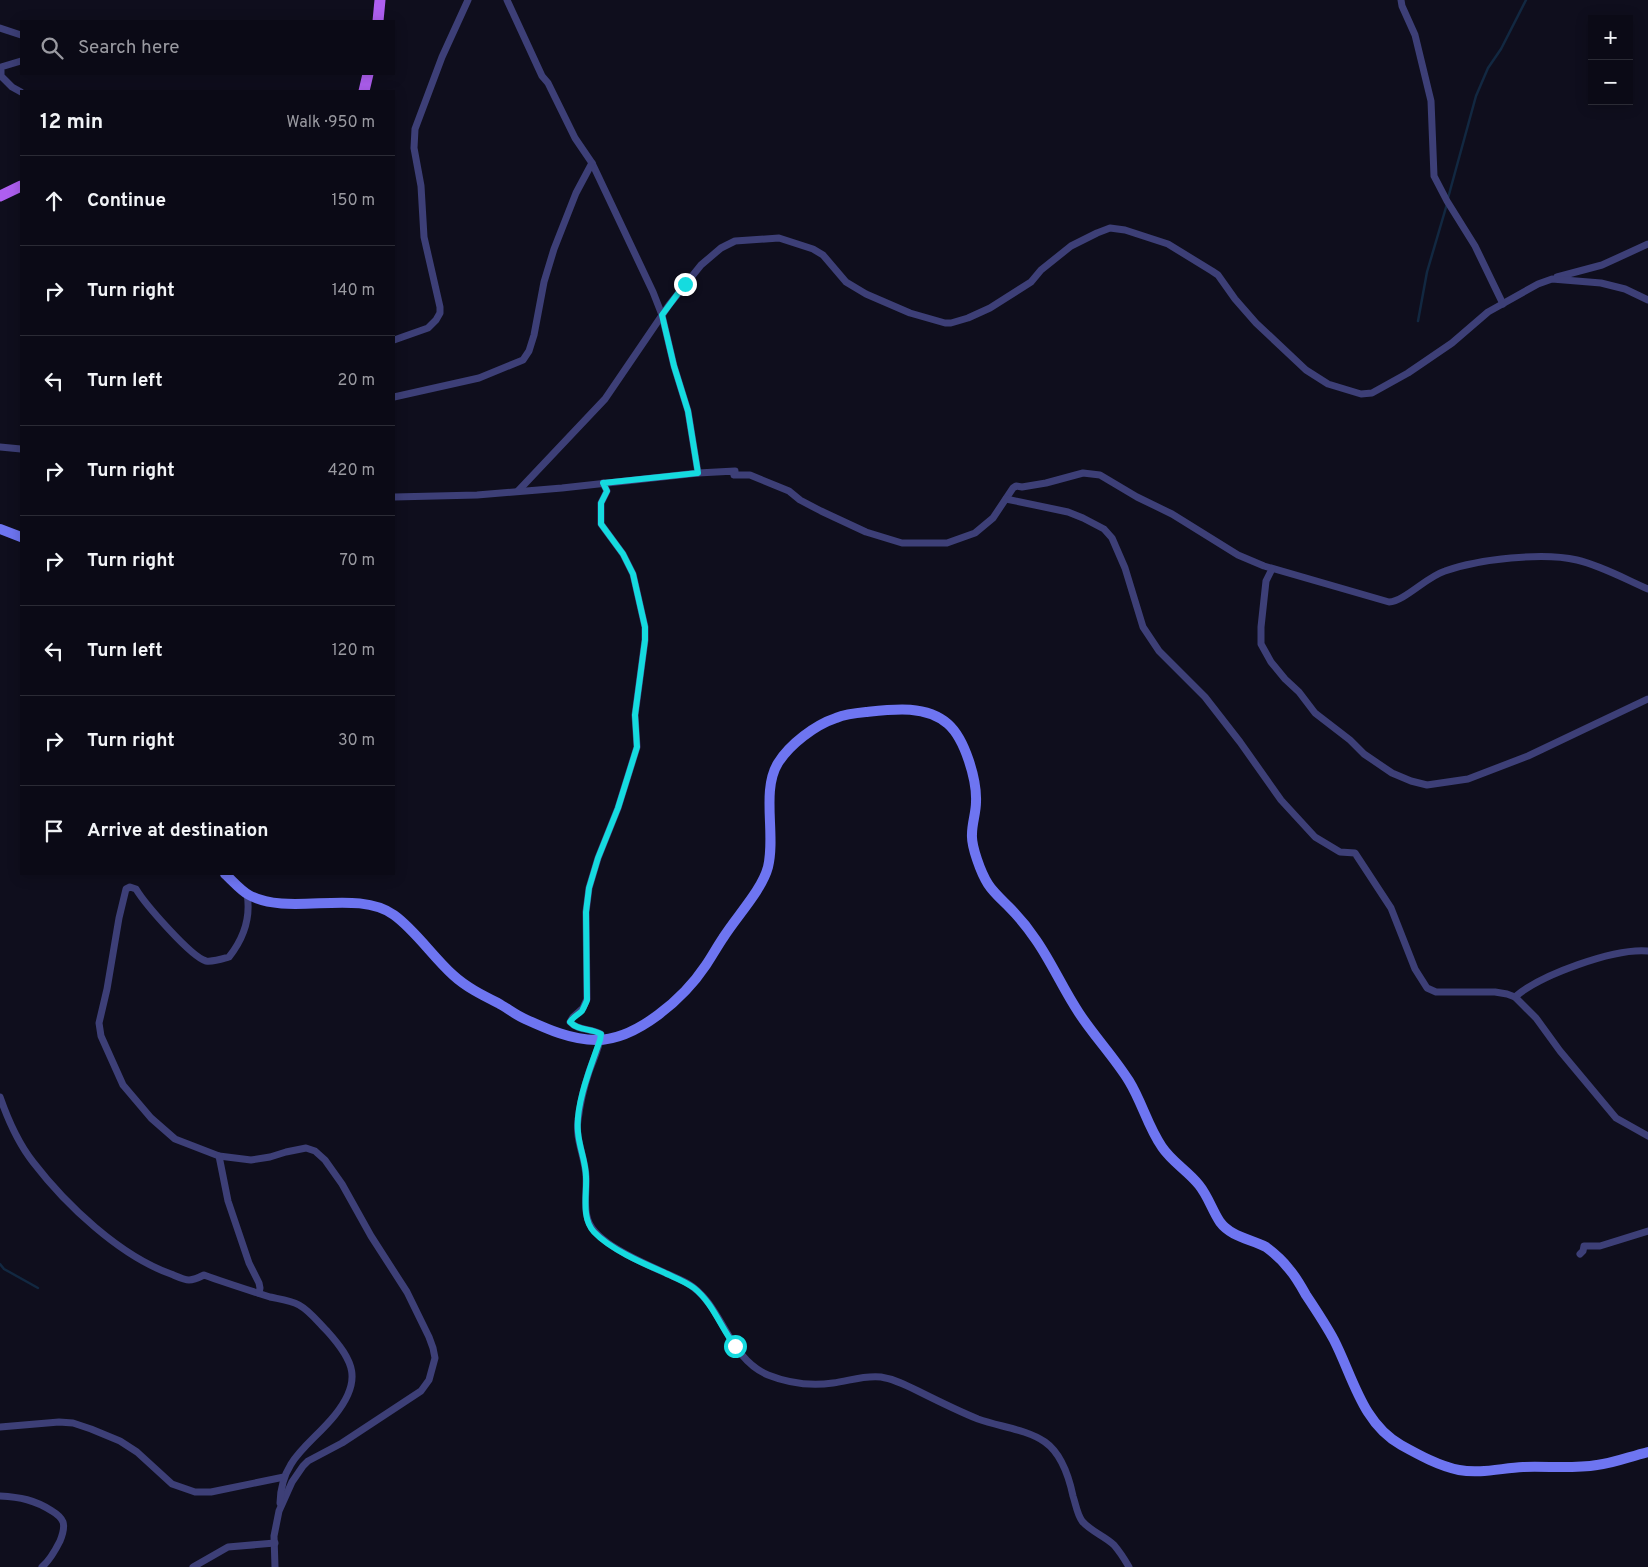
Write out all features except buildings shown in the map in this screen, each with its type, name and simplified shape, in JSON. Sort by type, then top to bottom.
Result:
[{"type":"main road","points":[[378,20],[380,0]]},
{"type":"main road","points":[[364,90],[368,75]]},
{"type":"main road","points":[[0,196],[20,186]]},
{"type":"main road","points":[[0,529],[20,537]]},
{"type":"main road","points":[[226,875],[247,894],[282,904],[351,903],[374,906],[386,910],[402,922],[449,972],[461,982],[524,1018],[576,1038],[600,1040],[622,1036],[649,1022],[675,999],[705,966],[762,881],[768,865],[771,842],[769,799],[771,783],[777,764],[792,746],[823,724],[846,715],[899,710],[918,710],[931,714],[951,727],[960,740],[970,763],[974,778],[976,801],[972,838],[978,859],[989,885],[1035,938],[1084,1022],[1130,1082],[1164,1150],[1198,1184],[1223,1225],[1232,1232],[1268,1249],[1290,1270],[1333,1338],[1364,1408],[1382,1431],[1395,1442],[1434,1462],[1473,1472],[1524,1467],[1596,1465],[1648,1452]]},
{"type":"street","points":[[395,340],[428,328],[433,325],[440,313],[436,286],[424,237],[421,186],[414,148],[415,129],[442,57],[468,0]]},
{"type":"street","points":[[507,0],[542,76],[548,83],[575,138],[592,163],[643,269],[662,315],[674,366],[688,411],[698,473]]},
{"type":"street","points":[[1401,0],[1415,35],[1431,101],[1434,176],[1475,246],[1503,304]]},
{"type":"street","points":[[0,28],[20,36]]},
{"type":"street","points":[[20,61],[1,67],[1,76],[12,87],[20,91]]},
{"type":"street","points":[[395,397],[479,378],[523,360],[534,335],[544,282],[554,250],[576,193],[592,163]]},
{"type":"street","points":[[518,491],[605,399],[662,315],[701,265],[721,248],[735,241],[779,238],[798,244],[823,255],[846,282],[883,303],[931,320],[951,323],[990,308],[1031,282],[1047,265],[1071,246],[1097,232],[1110,228],[1125,230],[1168,244],[1218,275],[1235,299],[1256,323],[1306,370],[1328,384],[1366,394],[1372,394],[1408,373],[1452,343],[1488,312],[1538,284],[1602,264],[1648,244]]},
{"type":"street","points":[[1552,279],[1601,283],[1625,289],[1648,300]]},
{"type":"street","points":[[0,447],[20,449]]},
{"type":"street","points":[[395,497],[477,495],[735,471],[734,475],[750,475],[789,491],[800,500],[866,532],[902,543],[947,543],[975,533],[993,518],[1016,486],[1022,487],[1046,483],[1083,473],[1100,475],[1137,497],[1172,514],[1238,555],[1272,569],[1391,602],[1399,600],[1426,580],[1456,567],[1516,558],[1550,556],[1578,560],[1648,589]]},
{"type":"street","points":[[603,483],[607,491],[601,503],[601,524],[628,564],[636,583],[645,627],[644,650],[635,709],[637,747],[618,808],[590,883],[586,912],[587,1000],[580,1013],[573,1017],[570,1022],[574,1027],[596,1031],[601,1034],[588,1074],[578,1121],[579,1140],[586,1174],[586,1217],[588,1223],[594,1232],[627,1254],[694,1288],[706,1300],[735,1346],[750,1365],[765,1374],[799,1383],[817,1385],[865,1377],[883,1377],[905,1384],[976,1418],[1033,1436],[1048,1444],[1065,1468],[1078,1512],[1083,1521],[1113,1545],[1129,1567]]},
{"type":"street","points":[[1006,499],[1053,508],[1083,518],[1104,529],[1112,538],[1126,568],[1143,627],[1159,651],[1205,697],[1281,800],[1315,837],[1340,852],[1355,853],[1391,908],[1415,969],[1427,988],[1436,992],[1495,992],[1515,997],[1536,1018],[1560,1051],[1616,1118],[1648,1136]]},
{"type":"street","points":[[1272,569],[1266,581],[1261,627],[1261,644],[1271,662],[1299,692],[1315,713],[1350,740],[1364,754],[1392,773],[1411,781],[1427,785],[1468,779],[1528,756],[1648,699]]},
{"type":"street","points":[[247,894],[250,908],[239,942],[229,957],[208,961],[192,953],[166,927],[136,889],[130,887],[126,889],[118,918],[99,1023],[101,1036],[123,1085],[147,1114],[175,1139],[219,1156],[251,1160],[306,1148],[315,1151],[325,1160],[342,1184],[371,1236],[407,1292],[435,1352],[429,1380],[421,1391],[342,1443],[308,1461],[296,1475],[280,1508]]},
{"type":"street","points":[[1515,997],[1523,990],[1571,967],[1634,949],[1648,951]]},
{"type":"street","points":[[0,1097],[18,1140],[32,1161],[50,1183],[104,1235],[136,1258],[158,1269],[190,1280],[204,1275],[294,1303],[308,1312],[338,1345],[349,1362],[352,1370],[350,1384],[342,1405],[327,1424],[294,1457],[284,1477],[274,1536],[275,1567]]},
{"type":"street","points":[[219,1156],[228,1201],[249,1263],[259,1283],[259,1293]]},
{"type":"street","points":[[1580,1254],[1584,1250],[1584,1246],[1600,1246],[1648,1231]]},
{"type":"street","points":[[0,1427],[59,1422],[73,1423],[90,1428],[120,1441],[137,1452],[172,1484],[195,1492],[211,1492],[284,1477]]},
{"type":"street","points":[[0,1496],[35,1501],[62,1519],[64,1526],[61,1539],[51,1557],[42,1567]]},
{"type":"street","points":[[194,1567],[228,1547],[274,1542]]},
{"type":"waterway","points":[[1448,198],[1476,96],[1488,68],[1501,49],[1526,0]]},
{"type":"waterway","points":[[1418,321],[1427,272],[1447,204]]},
{"type":"waterway","points":[[0,1264],[4,1269],[38,1288]]},
{"type":"route","points":[[685,284],[662,315],[674,366],[688,411],[698,473],[603,483],[607,491],[601,503],[601,524],[613,539],[628,564],[636,583],[645,627],[644,650],[635,715],[637,747],[618,808],[598,858],[589,888],[586,912],[587,1000],[580,1013],[573,1017],[570,1022],[574,1027],[596,1031],[601,1034],[588,1074],[578,1121],[579,1140],[586,1174],[586,1217],[588,1223],[600,1238],[610,1245],[694,1288],[706,1300],[735,1346]]}]
